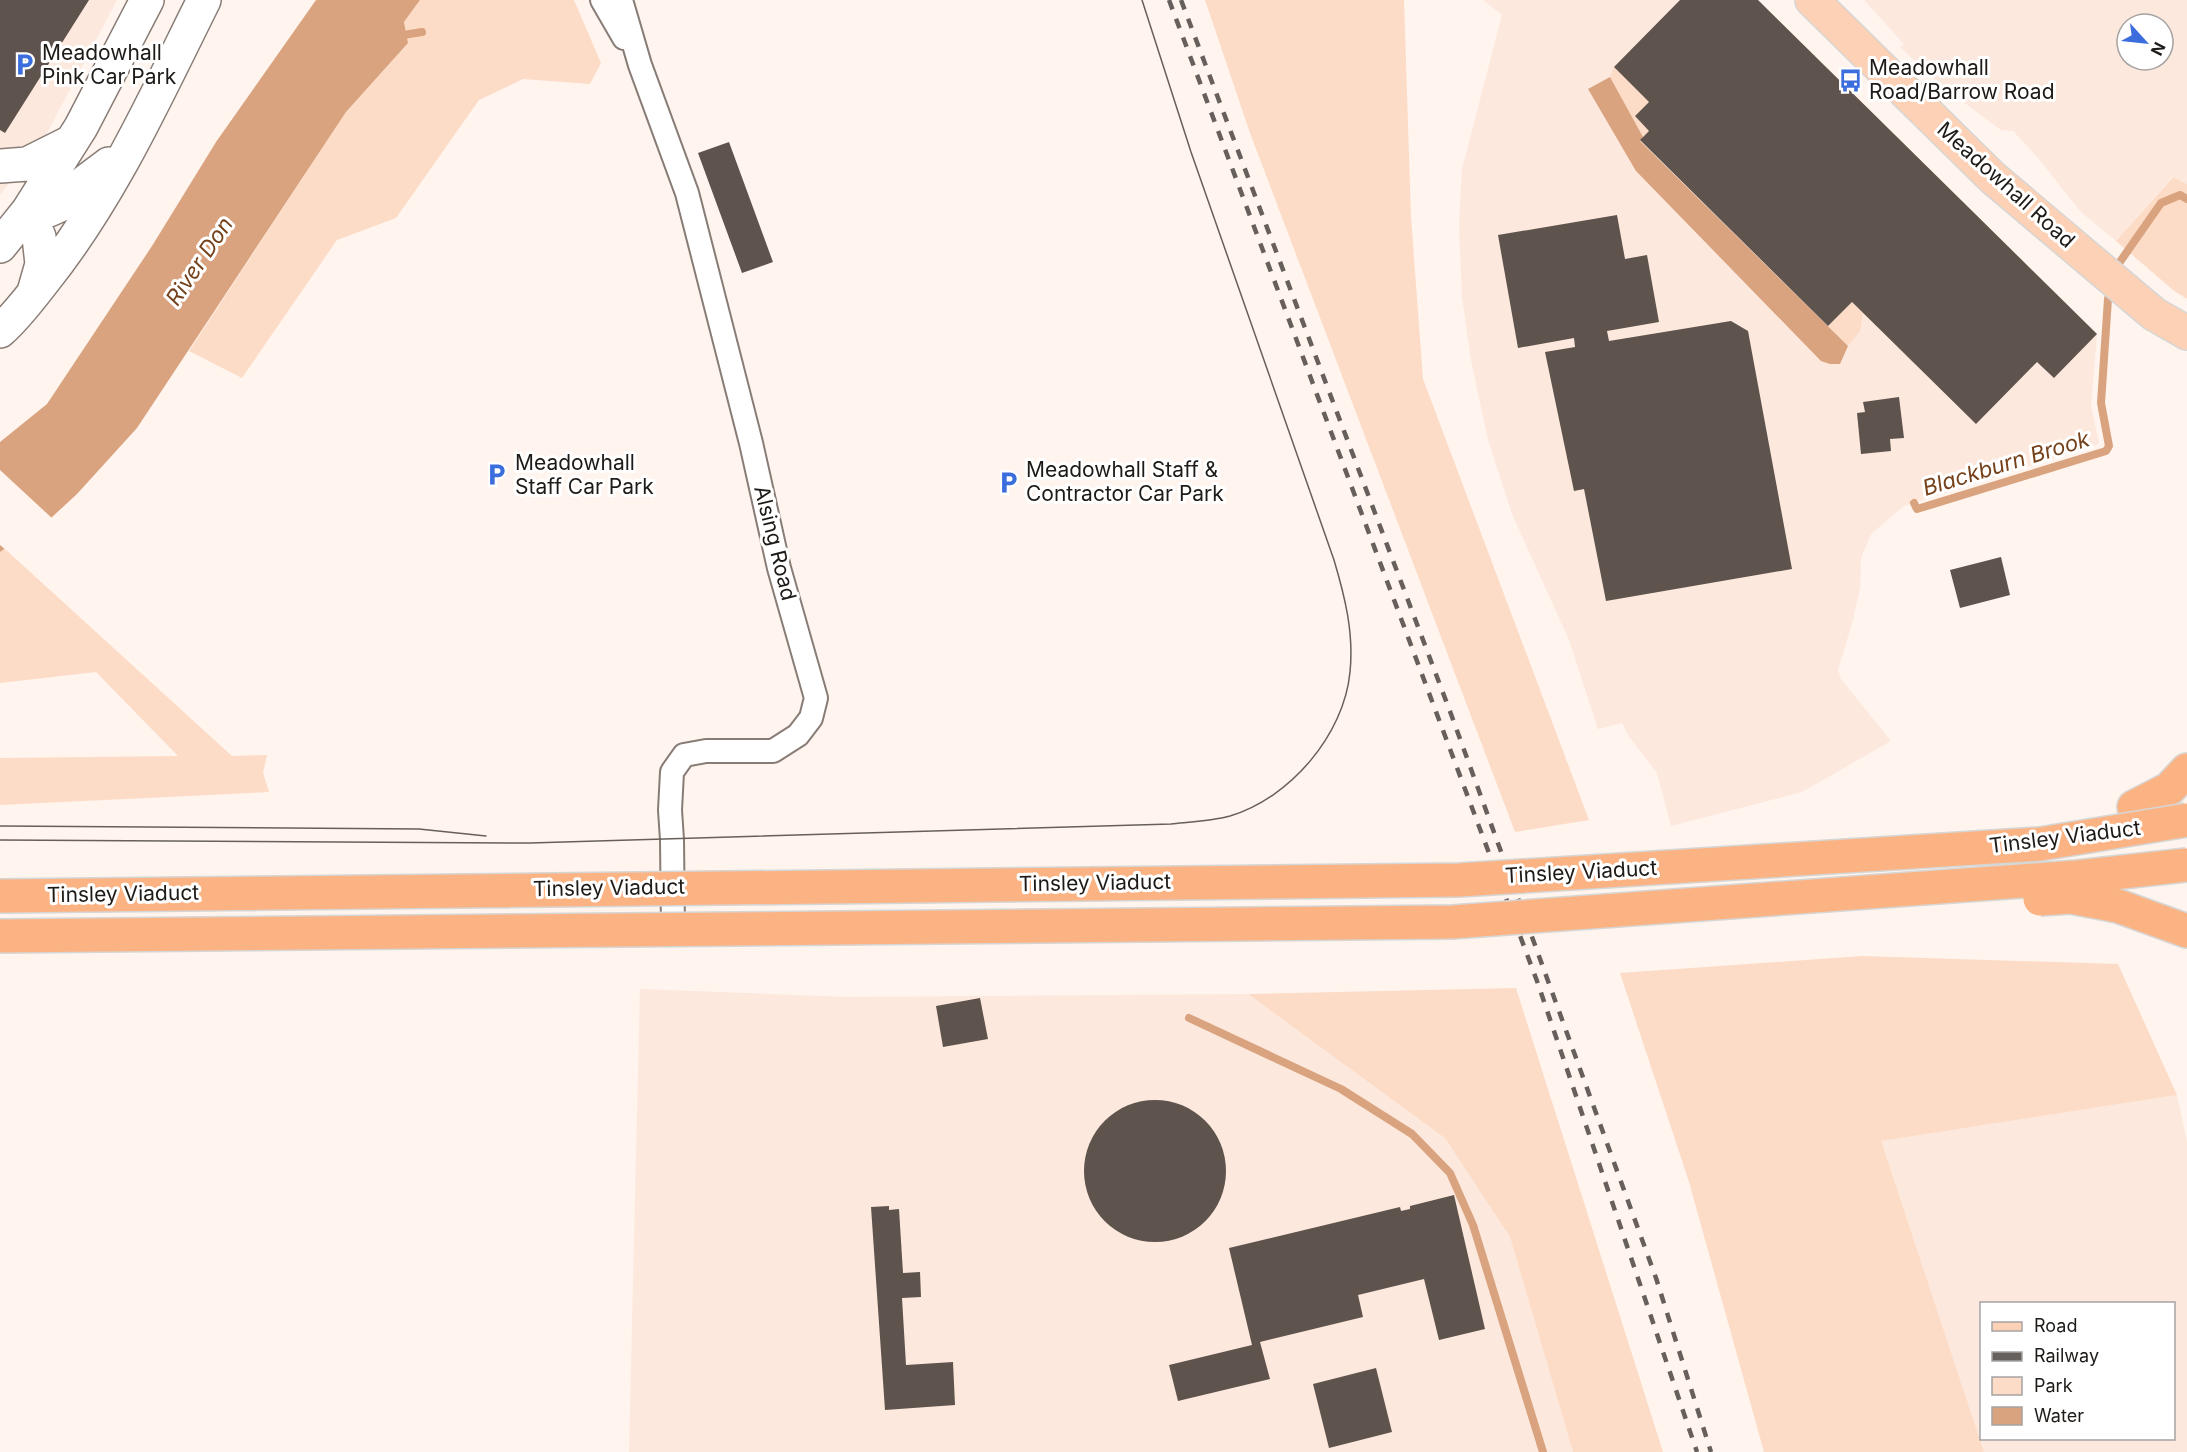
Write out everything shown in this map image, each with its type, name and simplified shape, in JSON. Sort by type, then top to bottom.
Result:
[{"type":"highway","name":"Tinsley Viaduct","points":[[0,879],[1461,868],[2038,830],[2134,807],[2169,789],[2187,770]]},
{"type":"highway","name":"Tinsley Viaduct","points":[[0,896],[1459,880],[2040,844],[2187,820]]},
{"type":"highway","name":"Tinsley Viaduct","points":[[0,936],[1452,922],[2077,878],[2187,865]]},
{"type":"highway","points":[[0,953],[461,944],[1454,935],[2071,897],[2118,906],[2187,931]]},
{"type":"main road","name":"Meadowhall Road","points":[[1812,0],[1993,178],[2144,306],[2187,350]]},
{"type":"main road","name":"Meadowhall Road","points":[[2144,306],[2187,333]]},
{"type":"street","points":[[0,246],[28,211],[73,141],[147,0]]},
{"type":"street","points":[[0,332],[33,294],[81,231],[129,148],[204,0]]},
{"type":"street","name":"Alsing Road","points":[[602,0],[640,65]]},
{"type":"street","name":"Alsing Road","points":[[621,0],[640,65],[687,193],[751,442],[779,568],[816,698],[811,718],[798,735],[773,751],[706,752],[684,755],[672,772],[670,810],[673,927]]},
{"type":"street","points":[[0,166],[27,164],[73,141]]},
{"type":"street","points":[[28,211],[50,210],[73,199],[85,182],[129,148]]},
{"type":"street","points":[[28,211],[39,237],[42,264],[33,294]]},
{"type":"shaded area","points":[[0,0],[117,0],[47,133],[0,195]]},
{"type":"shaded area","points":[[1483,0],[1758,0],[2097,334],[2091,405],[2099,444],[1904,506],[1871,534],[1861,558],[1860,588],[1838,670],[1841,679],[1891,741],[1802,792],[1671,826],[1657,773],[1628,735],[1622,723],[1598,729],[1569,640],[1512,514],[1488,440],[1471,360],[1462,297],[1459,225],[1462,169],[1502,15]]},
{"type":"shaded area","points":[[1864,0],[2187,0],[2187,184],[2172,177],[2116,241],[2080,211],[2039,159],[2013,131],[2001,130],[1943,87],[1900,47],[1904,44]]},
{"type":"shaded area","points":[[640,989],[846,997],[1248,994],[1445,1137],[1510,1237],[1573,1452],[629,1452]]},
{"type":"shaded area","points":[[2177,1095],[2187,1142],[2187,1452],[1984,1452],[1880,1141]]},
{"type":"green space","points":[[420,0],[574,0],[601,63],[590,84],[523,79],[479,100],[396,218],[337,240],[242,378],[189,351],[346,112],[408,43],[404,22]]},
{"type":"green space","points":[[1205,0],[1404,0],[1411,217],[1423,379],[1589,820],[1515,832],[1250,133]]},
{"type":"green space","points":[[1614,67],[1649,102],[1635,116],[1649,131],[1643,137],[1610,77]]},
{"type":"green space","points":[[2173,177],[2187,184],[2187,299],[2173,290],[2116,241]]},
{"type":"green space","points":[[1852,302],[1863,313],[1860,331],[1848,346],[1828,326]]},
{"type":"green space","points":[[5,549],[232,756],[267,755],[263,773],[269,792],[0,805],[0,758],[178,756],[96,672],[0,683],[0,552]]},
{"type":"green space","points":[[1862,956],[2118,964],[2177,1095],[1881,1141],[1984,1452],[1764,1452],[1689,1182],[1620,973]]},
{"type":"green space","points":[[1516,988],[1663,1452],[1573,1452],[1510,1237],[1445,1138],[1248,994]]},
{"type":"water","name":"River Don","points":[[316,0],[420,0],[404,22],[408,43],[346,112],[137,428],[77,494],[51,518],[0,552],[0,442],[47,404],[152,246],[216,142]]},
{"type":"water","points":[[1610,77],[1643,137],[1640,141],[1848,346],[1840,364],[1821,361],[1636,171],[1588,89]]},
{"type":"pier","points":[[0,470],[54,520],[7,551],[0,545]]},
{"type":"building","name":"Meadowhall Pink Car Park","points":[[0,0],[89,0],[5,133],[0,130]]},
{"type":"building","points":[[1680,0],[1758,0],[2097,334],[2054,378],[2037,362],[1976,424],[1852,302],[1828,326],[1640,140],[1649,131],[1635,116],[1649,102],[1614,67]]},
{"type":"building","points":[[729,142],[773,262],[742,273],[698,153]]},
{"type":"building","points":[[1617,215],[1625,259],[1647,255],[1659,322],[1607,331],[1609,341],[1731,321],[1748,331],[1792,569],[1606,601],[1584,489],[1574,491],[1545,352],[1575,347],[1574,338],[1518,348],[1498,235]]},
{"type":"building","points":[[1899,397],[1904,438],[1890,439],[1891,451],[1861,454],[1857,413],[1865,412],[1863,402]]},
{"type":"building","points":[[2001,557],[2010,595],[1960,608],[1950,570]]},
{"type":"building","points":[[980,998],[988,1039],[943,1047],[936,1006]]},
{"type":"building","points":[[1155,1100],[1182,1106],[1205,1121],[1220,1144],[1226,1171],[1220,1198],[1205,1221],[1182,1236],[1155,1242],[1128,1236],[1105,1221],[1090,1198],[1084,1171],[1090,1144],[1105,1121],[1128,1106]]},
{"type":"building","points":[[1454,1195],[1485,1329],[1439,1340],[1424,1279],[1358,1295],[1363,1317],[1260,1342],[1270,1379],[1178,1401],[1169,1365],[1252,1345],[1229,1248],[1400,1207],[1401,1211],[1410,1209],[1410,1206]]},
{"type":"building","points":[[889,1206],[889,1210],[899,1209],[903,1273],[920,1272],[921,1297],[902,1298],[906,1365],[953,1362],[955,1405],[885,1410],[871,1207]]},
{"type":"building","points":[[1376,1368],[1392,1432],[1329,1448],[1313,1384]]},
{"type":"waterway","points":[[397,36],[422,32]]},
{"type":"waterway","name":"Blackburn Brook","points":[[2115,269],[2161,203],[2180,195],[2187,199]]},
{"type":"waterway","name":"Blackburn Brook","points":[[1914,503],[1917,509],[2106,451],[2109,446],[2101,403],[2110,290]]},
{"type":"waterway","points":[[1189,1018],[1341,1089],[1412,1134],[1450,1173],[1473,1225],[1543,1452]]},
{"type":"tram line","points":[[0,840],[530,843],[1171,824],[1230,816],[1273,795],[1310,761],[1325,741],[1337,719],[1346,696],[1350,672],[1351,643],[1348,615],[1334,560],[1191,152],[1142,0]]},
{"type":"tram line","points":[[0,826],[419,829],[486,836]]},
{"type":"railway","points":[[1169,0],[1537,981],[1697,1452]]},
{"type":"railway","points":[[1181,0],[1451,714],[1656,1278],[1711,1452]]},
{"type":"place","name":"Meadowhall Pink Car Park","points":[[24,65]]},
{"type":"place","name":"Meadowhall Road/Barrow Road","points":[[1851,80]]},
{"type":"place","name":"Meadowhall Staff Car Park","points":[[497,475]]},
{"type":"place","name":"Meadowhall Staff & Contractor Car Park","points":[[1008,482]]}]
